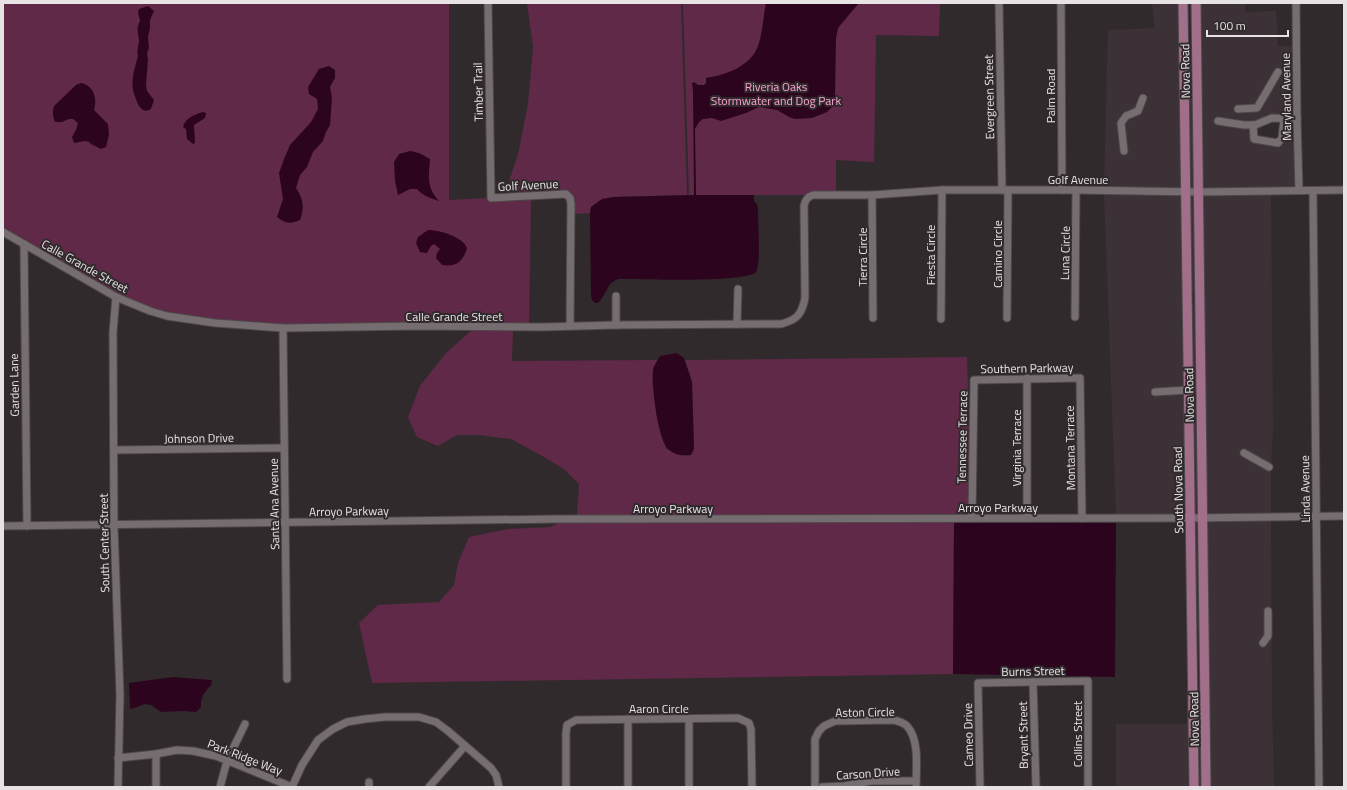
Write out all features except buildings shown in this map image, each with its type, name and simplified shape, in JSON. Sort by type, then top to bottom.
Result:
[{"type":"main road","name":"Nova Road","points":[[1183,3],[1186,192]]},
{"type":"main road","name":"Nova Road","points":[[1196,3],[1206,787]]},
{"type":"main road","points":[[1184,36],[1190,46],[1196,51]]},
{"type":"main road","name":"South Nova Road","points":[[1186,192],[1194,787]]},
{"type":"main road","points":[[1187,292],[1195,299],[1200,310]]},
{"type":"main road","points":[[1188,389],[1201,403]]},
{"type":"main road","points":[[1192,625],[1198,636],[1204,642]]},
{"type":"main road","points":[[1192,683],[1198,693],[1205,698]]},
{"type":"street","name":"Timber Trail","points":[[488,3],[491,198]]},
{"type":"street","name":"Evergreen Street","points":[[999,3],[1005,190]]},
{"type":"street","name":"Palm Road","points":[[1061,3],[1062,190]]},
{"type":"street","name":"Maryland Avenue","points":[[1296,3],[1299,190]]},
{"type":"street","points":[[1238,109],[1257,108],[1278,72]]},
{"type":"street","points":[[1124,151],[1121,123],[1126,116],[1138,111],[1143,98]]},
{"type":"street","points":[[1218,121],[1253,125],[1272,118],[1297,120]]},
{"type":"street","points":[[1253,125],[1254,139],[1278,143],[1282,138],[1284,118]]},
{"type":"street","name":"Golf Avenue","points":[[813,196],[872,195],[942,190],[1198,192],[1344,190]]},
{"type":"street","name":"Fiesta Circle","points":[[941,319],[942,190]]},
{"type":"street","name":"Camino Circle","points":[[1005,190],[1008,318]]},
{"type":"street","name":"Luna Circle","points":[[1075,317],[1076,190]]},
{"type":"street","name":"Linda Avenue","points":[[1313,191],[1319,787]]},
{"type":"street","name":"Golf Avenue","points":[[491,198],[566,194],[570,198],[570,326]]},
{"type":"street","name":"Tierra Circle","points":[[872,195],[873,318]]},
{"type":"street","name":"Calle Grande Street","points":[[3,232],[116,298],[167,316],[215,323],[283,328],[410,326],[544,327],[786,323],[791,322],[798,316],[803,308],[805,298],[804,206],[805,200],[808,197],[813,196]]},
{"type":"street","name":"Garden Lane","points":[[24,244],[27,526]]},
{"type":"street","points":[[738,289],[738,324]]},
{"type":"street","points":[[616,296],[616,325]]},
{"type":"street","name":"South Center Street","points":[[116,298],[113,332],[114,526],[120,696],[118,787]]},
{"type":"street","name":"Santa Ana Avenue","points":[[283,328],[287,680]]},
{"type":"street","name":"Virginia Terrace","points":[[1027,378],[1027,518]]},
{"type":"street","name":"Southern Parkway","points":[[974,380],[1080,378]]},
{"type":"street","name":"Montana Terrace","points":[[1080,378],[1082,518]]},
{"type":"street","name":"Tennessee Terrace","points":[[972,518],[974,380]]},
{"type":"street","points":[[1155,392],[1188,389]]},
{"type":"street","name":"Johnson Drive","points":[[114,450],[284,448]]},
{"type":"street","points":[[1244,453],[1269,467]]},
{"type":"street","name":"Arroyo Parkway","points":[[3,526],[114,526],[558,519],[1203,518],[1344,516]]},
{"type":"street","points":[[1263,643],[1268,636],[1268,612]]},
{"type":"street","name":"Burns Street","points":[[978,683],[1088,681]]},
{"type":"street","name":"Collins Street","points":[[1088,681],[1088,787]]},
{"type":"street","name":"Bryant Street","points":[[1033,682],[1036,787]]},
{"type":"street","name":"Cameo Drive","points":[[978,683],[980,787]]},
{"type":"street","points":[[292,787],[305,760],[318,740],[333,729],[348,722],[385,717],[419,717],[436,722],[491,768],[496,775],[499,787]]},
{"type":"street","points":[[689,718],[689,787]]},
{"type":"street","name":"Aaron Circle","points":[[566,787],[567,725],[576,720],[738,718],[749,723],[751,729],[752,787]]},
{"type":"street","points":[[628,719],[628,787]]},
{"type":"street","name":"Aston Circle","points":[[815,787],[815,739],[819,731],[824,726],[835,721],[893,720],[902,722],[912,734],[916,745],[916,784]]},
{"type":"street","points":[[220,787],[227,761],[245,724]]},
{"type":"street","points":[[429,787],[465,746]]},
{"type":"street","name":"Park Ridge Way","points":[[118,758],[178,750],[193,751],[209,754],[292,787]]},
{"type":"street","points":[[156,754],[156,787]]},
{"type":"street","name":"Carson Drive","points":[[822,787],[844,786],[872,781],[916,784]]},
{"type":"shaded area","points":[[766,3],[859,3],[838,28],[836,38],[835,98],[833,106],[827,112],[812,118],[795,119],[777,110],[759,107],[721,121],[712,118],[703,119],[699,122],[695,129],[696,195],[754,195],[754,201],[757,204],[758,211],[759,233],[758,268],[756,272],[734,278],[669,280],[619,279],[609,286],[598,303],[595,303],[591,296],[591,207],[602,199],[613,197],[694,195],[692,83],[694,82],[698,85],[704,85],[706,83],[706,78],[729,72],[750,59],[755,53],[760,41]]},
{"type":"shaded area","points":[[1152,3],[1180,3],[1183,189],[1104,187],[1108,30],[1155,28]],"holes":[[[1142,94],[1147,96],[1140,112],[1128,119],[1124,124],[1127,153],[1121,155],[1118,124],[1136,109]]]},
{"type":"shaded area","points":[[1199,3],[1245,3],[1245,12],[1276,11],[1278,46],[1294,46],[1294,116],[1255,122],[1216,118],[1215,124],[1251,128],[1251,139],[1277,146],[1287,122],[1294,122],[1296,187],[1201,189]],"holes":[[[1277,68],[1282,71],[1260,109],[1257,111],[1235,112],[1236,106],[1256,105]]]},
{"type":"shaded area","points":[[148,6],[154,11],[150,20],[148,37],[149,48],[147,53],[148,60],[146,85],[147,91],[154,100],[151,109],[146,111],[141,108],[138,103],[134,93],[133,83],[138,56],[138,28],[140,21],[138,12],[139,9]]},
{"type":"shaded area","points":[[1188,49],[1193,53],[1195,189],[1189,189]]},
{"type":"shaded area","points":[[329,66],[335,70],[335,78],[330,87],[332,98],[330,125],[323,141],[313,152],[307,167],[300,175],[296,188],[302,203],[300,220],[291,223],[285,222],[277,217],[283,199],[279,173],[290,145],[311,122],[318,109],[317,99],[309,94],[308,87],[319,69]]},
{"type":"shaded area","points":[[81,83],[89,86],[94,93],[94,110],[108,124],[109,135],[106,147],[101,149],[85,141],[74,143],[72,137],[78,123],[73,119],[55,122],[53,112],[54,106],[76,85]]},
{"type":"shaded area","points":[[203,112],[206,113],[205,118],[194,125],[195,143],[193,144],[187,139],[186,129],[183,127],[188,119]]},
{"type":"shaded area","points":[[410,151],[419,153],[430,159],[430,186],[439,201],[424,195],[417,189],[410,189],[398,195],[395,181],[394,162],[399,154]]},
{"type":"shaded area","points":[[1104,193],[1183,195],[1185,387],[1153,389],[1152,395],[1186,393],[1187,515],[1116,515]]},
{"type":"shaded area","points":[[1271,194],[1273,430],[1271,465],[1248,451],[1242,450],[1240,455],[1269,471],[1271,468],[1271,514],[1205,515],[1201,195]]},
{"type":"shaded area","points":[[1189,195],[1195,195],[1197,297],[1190,290]]},
{"type":"shaded area","points":[[428,230],[439,231],[456,237],[465,244],[467,248],[461,260],[455,264],[442,265],[436,258],[440,249],[434,244],[427,253],[420,252],[416,243],[418,237]]},
{"type":"shaded area","points":[[1190,298],[1197,311],[1197,395],[1191,386]]},
{"type":"shaded area","points":[[677,353],[684,358],[692,382],[694,449],[691,455],[676,454],[668,449],[664,444],[658,424],[654,399],[653,370],[655,365],[660,356]]},
{"type":"shaded area","points":[[1191,398],[1198,405],[1200,515],[1193,515]]},
{"type":"shaded area","points":[[1271,520],[1274,787],[1209,787],[1206,521]],"holes":[[[1271,608],[1270,636],[1263,647],[1259,644],[1265,635],[1266,609]]]},
{"type":"shaded area","points":[[1116,521],[1187,521],[1191,787],[1116,787],[1116,724],[1187,724],[1187,523],[1116,523]]},
{"type":"shaded area","points":[[1193,521],[1200,521],[1200,634],[1195,624]]},
{"type":"shaded area","points":[[954,522],[1116,523],[1115,677],[953,674]]},
{"type":"shaded area","points":[[173,677],[212,680],[211,685],[202,697],[201,707],[196,712],[161,712],[151,705],[145,704],[130,709],[129,683]]},
{"type":"shaded area","points":[[1195,694],[1202,700],[1204,787],[1197,787]]},
{"type":"green space","points":[[3,3],[449,3],[449,200],[531,196],[529,327],[283,328],[167,316],[116,297],[3,233]]},
{"type":"green space","points":[[527,3],[681,3],[687,195],[613,197],[591,207],[590,213],[574,214],[569,191],[520,193],[509,181],[518,155],[528,104],[533,47]]},
{"type":"green space","name":"Riveria Oaks Stormwater and Dog Park","points":[[683,3],[940,3],[939,36],[876,35],[874,162],[836,160],[836,195],[689,195]]},
{"type":"green space","points":[[472,330],[513,330],[512,361],[658,360],[653,368],[666,448],[675,454],[683,455],[691,455],[694,449],[692,382],[685,360],[967,357],[970,465],[969,515],[574,516],[577,515],[579,484],[564,469],[511,439],[479,435],[457,435],[438,446],[417,437],[408,417],[420,386],[446,353]]},
{"type":"green space","points":[[560,522],[971,522],[954,523],[953,674],[372,683],[359,623],[378,605],[439,602],[454,585],[458,563],[469,537],[508,529],[551,527]]}]
